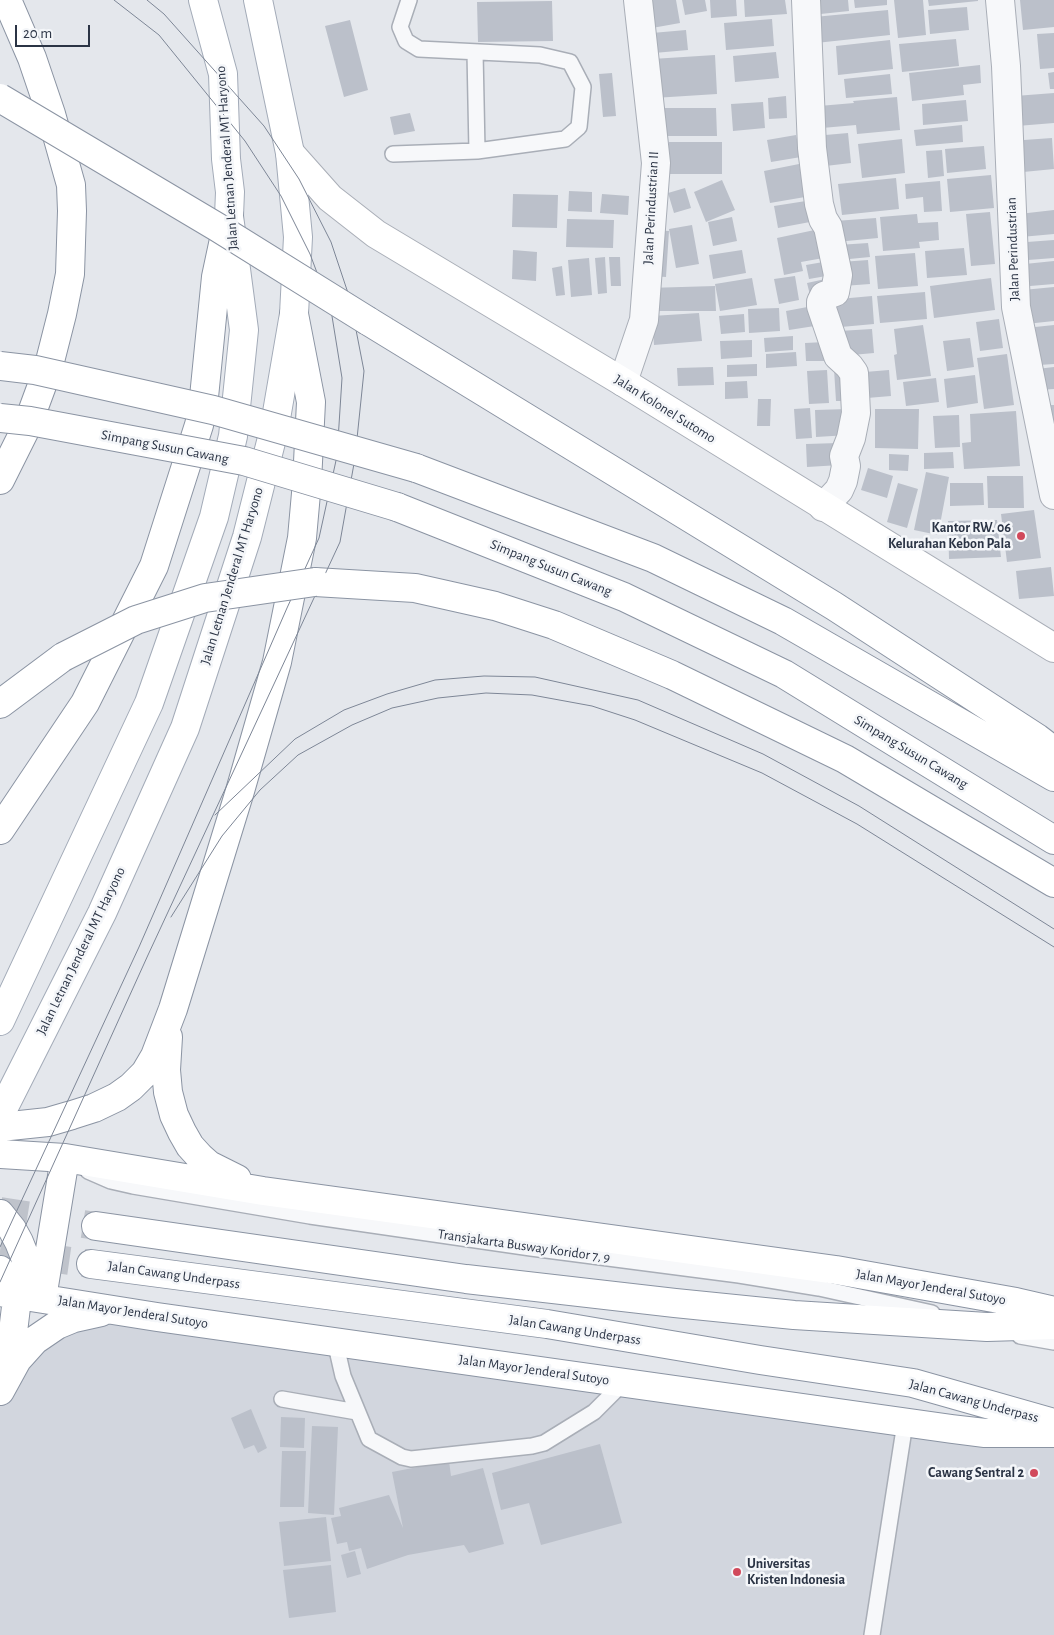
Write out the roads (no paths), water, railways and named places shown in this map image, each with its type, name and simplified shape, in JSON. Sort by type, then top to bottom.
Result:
[{"type":"main road","points":[[0,480],[27,426],[48,369],[70,274],[72,211],[71,186],[51,114],[32,58],[7,0]]},
{"type":"main road","name":"Jalan Letnan Jenderal MT Haryono","points":[[0,1021],[149,703],[216,508],[232,436],[244,330],[229,216],[230,192],[226,159],[223,74],[203,0]]},
{"type":"main road","name":"Jalan Letnan Jenderal MT Haryono","points":[[0,1115],[102,913],[185,728],[247,537],[274,430],[294,314],[298,237],[290,153],[258,0]]},
{"type":"main road","points":[[0,98],[217,227],[834,606],[1054,750]]},
{"type":"main road","name":"Jalan Kolonel Sutomo","points":[[290,153],[330,198],[376,234],[623,382],[1054,648]]},
{"type":"main road","points":[[0,830],[85,703],[154,566],[203,407],[216,277],[229,216]]},
{"type":"main road","points":[[0,1127],[48,1122],[94,1108],[117,1097],[131,1087],[145,1073],[155,1056],[173,1009],[278,662],[302,538],[311,402],[294,314]]},
{"type":"main road","points":[[0,366],[35,370],[213,410],[416,468],[653,558],[783,621],[1054,777]]},
{"type":"main road","name":"Simpang Susun Cawang","points":[[0,418],[39,423],[244,462],[397,508],[624,597],[784,674],[1054,840]]},
{"type":"main road","points":[[0,704],[62,657],[136,620],[205,598],[315,582],[414,588],[495,606],[554,625],[672,674],[845,759],[1054,883]]},
{"type":"main road","points":[[173,1009],[167,1045],[166,1070],[168,1092],[174,1115],[182,1132],[190,1146],[209,1165],[263,1191]]},
{"type":"main road","points":[[0,1154],[35,1156]]},
{"type":"main road","points":[[0,1162],[35,1156]]},
{"type":"main road","name":"Jalan Mayor Jenderal Sutoyo","points":[[35,1156],[65,1158],[263,1191],[836,1270],[1054,1310]]},
{"type":"main road","points":[[42,1298],[65,1158]]},
{"type":"main road","points":[[0,1214],[12,1229],[19,1242],[42,1298]]},
{"type":"main road","points":[[96,1226],[466,1279],[675,1303],[794,1315],[987,1326],[1054,1325]]},
{"type":"main road","name":"Jalan Cawang Underpass","points":[[91,1264],[547,1324],[760,1360],[913,1383],[1054,1423]]},
{"type":"main road","points":[[0,1270],[10,1284],[7,1293],[16,1320],[0,1366]]},
{"type":"main road","name":"Jalan Mayor Jenderal Sutoyo","points":[[7,1293],[113,1310],[905,1423],[985,1433],[1054,1433]]},
{"type":"main road","points":[[0,1391],[26,1349],[45,1332],[74,1318],[113,1310]]},
{"type":"street","name":"Jalan Perindustrian II","points":[[623,382],[644,320],[656,163],[638,0]]},
{"type":"street","points":[[806,0],[814,167],[819,204],[823,219],[828,227],[838,275],[835,292],[824,296],[821,306],[838,356],[854,373],[856,413],[851,438],[844,456],[846,466],[843,481],[839,490],[823,507]]},
{"type":"street","name":"Jalan Perindustrian","points":[[1000,0],[1006,66],[1016,307],[1048,436],[1054,495]]},
{"type":"lane","points":[[393,154],[477,151],[565,139],[579,127],[583,87],[570,62],[540,55],[419,49],[406,41],[400,26],[409,0]]},
{"type":"lane","points":[[475,52],[477,151]]},
{"type":"lane","name":"Transjakarta Busway Koridor 7, 9","points":[[65,1158],[90,1173],[133,1186],[310,1216],[792,1284],[887,1303],[987,1326],[1020,1336],[1054,1342]]},
{"type":"lane","points":[[335,1342],[343,1376],[369,1439],[402,1458],[410,1459],[532,1446],[544,1443],[594,1412],[624,1383]]},
{"type":"lane","points":[[282,1399],[357,1412]]},
{"type":"lane","points":[[872,1635],[905,1423]]},
{"type":"tunnel","points":[[0,1211],[96,1226]]},
{"type":"tunnel","points":[[0,1251],[91,1264]]},
{"type":"tram line","points":[[0,1247],[139,947],[319,538],[337,456],[342,378],[331,310],[310,254],[281,196],[245,141],[159,35],[114,0]]},
{"type":"tram line","points":[[0,1282],[148,955],[340,542],[355,458],[364,371],[350,299],[331,242],[299,179],[264,126],[164,14],[147,0]]},
{"type":"tram line","points":[[215,815],[295,739],[344,710],[387,694],[435,680],[484,676],[535,677],[638,700],[763,754],[859,806],[1054,929]]},
{"type":"tram line","points":[[171,917],[222,836],[260,790],[298,755],[352,725],[392,708],[438,698],[486,693],[532,695],[592,706],[635,720],[762,773],[857,824],[1054,947]]},
{"type":"place","name":"Kantor RW. 06 Kelurahan Kebon Pala","points":[[1021,536]]},
{"type":"place","name":"Cawang Sentral 2","points":[[1034,1473]]},
{"type":"place","name":"Universitas Kristen Indonesia","points":[[737,1572]]}]
